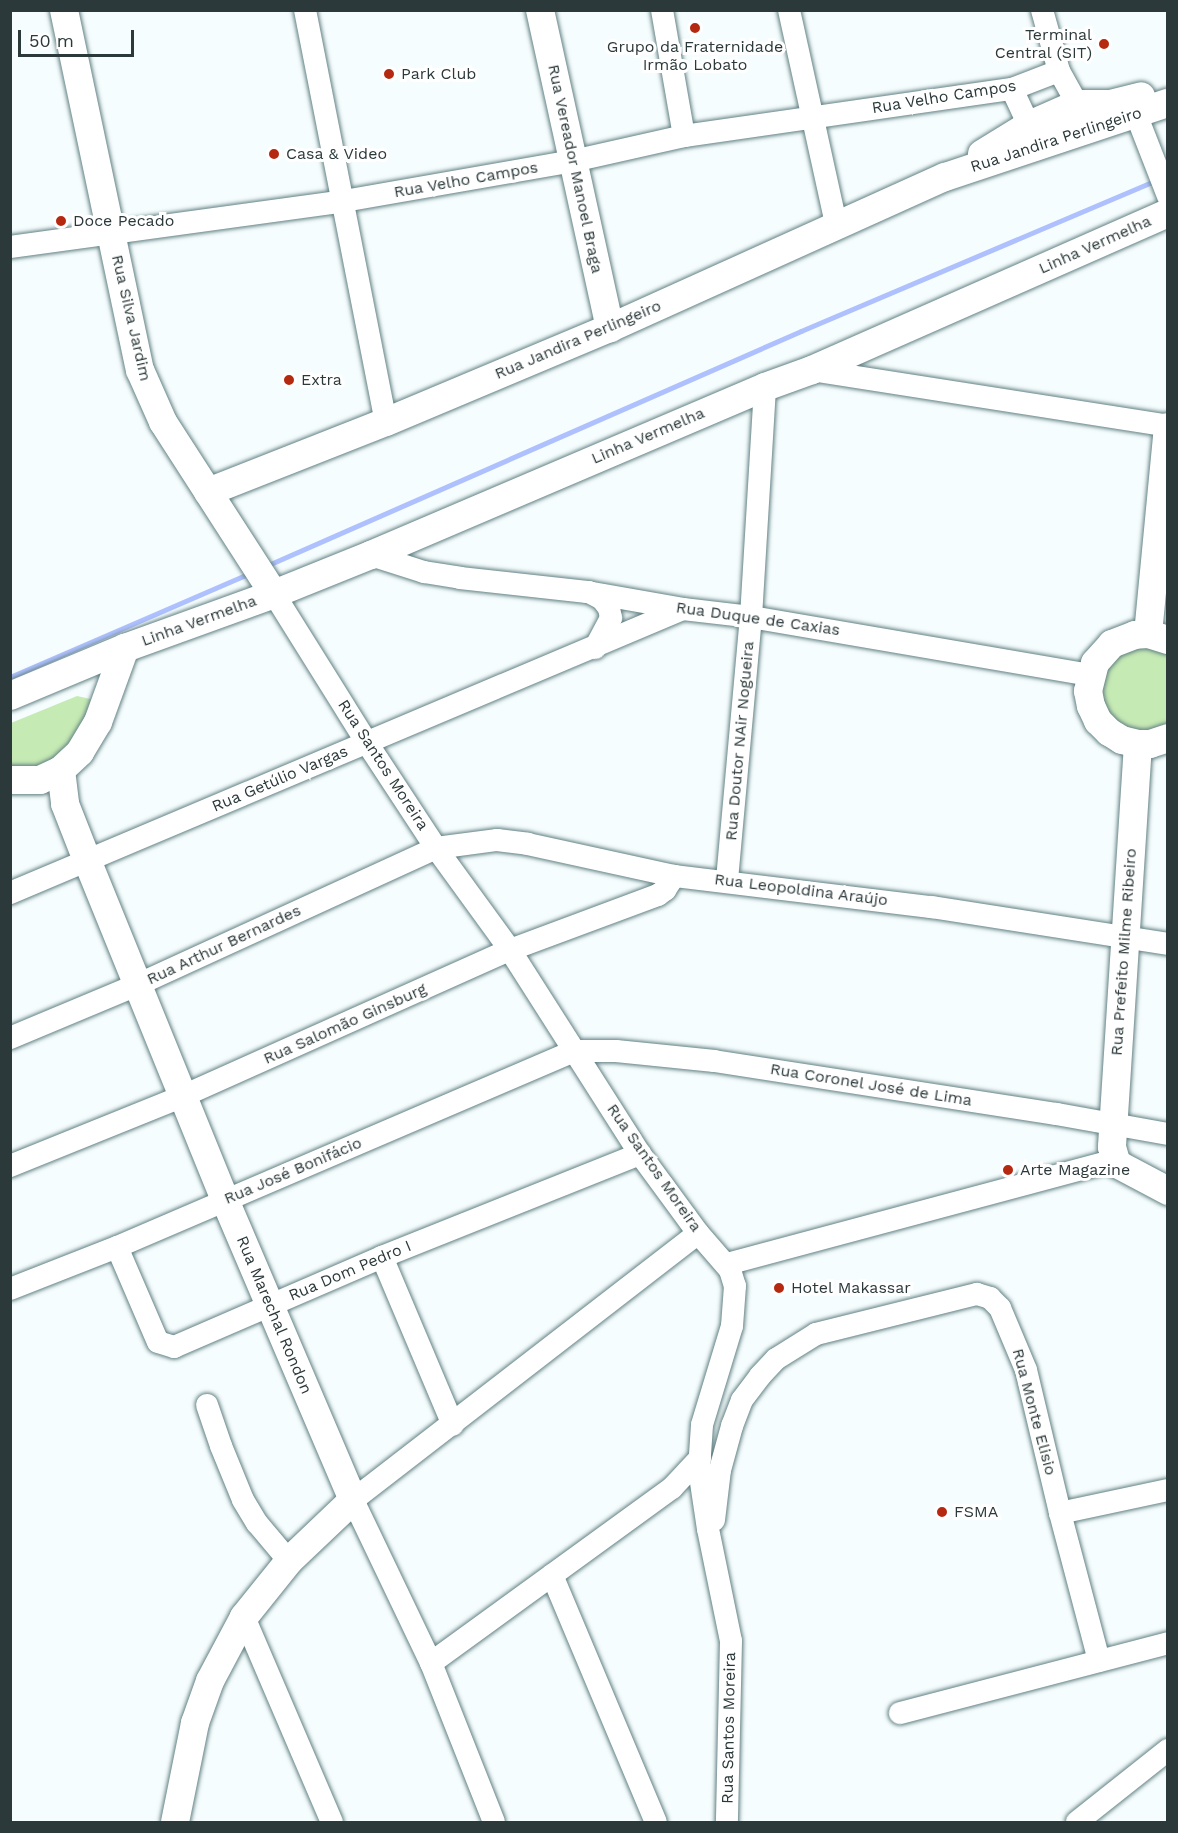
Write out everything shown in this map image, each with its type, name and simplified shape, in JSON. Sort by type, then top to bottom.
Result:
[{"type":"main road","name":"Rua Silva Jardim","points":[[64,10],[140,370],[163,422],[264,577]]},
{"type":"main road","name":"Rua Vereador Manoel Braga","points":[[540,10],[610,327]]},
{"type":"main road","name":"Rua Jandira Perlingeiro","points":[[208,492],[387,422],[610,327],[1038,134],[1077,104],[1110,104],[1167,86]]},
{"type":"main road","name":"Rua Jandira Perlingeiro","points":[[1038,134],[1080,133],[1167,103]]},
{"type":"main road","name":"Linha Vermelha","points":[[10,696],[125,648],[264,577],[371,555],[765,387],[812,370],[1166,199]]},
{"type":"main road","points":[[1167,427],[1158,637],[1135,634],[1112,644],[1102,652],[1090,675],[1090,699],[1098,721],[1109,732],[1122,740],[1138,744],[1149,744],[1167,738]]},
{"type":"main road","name":"Linha Vermelha","points":[[50,775],[80,752],[98,722],[125,648]]},
{"type":"main road","points":[[64,673],[78,676],[91,685],[99,702],[98,722]]},
{"type":"main road","name":"Rua Prefeito Milme Ribeiro","points":[[1114,1160],[1112,1125],[1138,744]]},
{"type":"main road","points":[[10,780],[50,775]]},
{"type":"main road","name":"Rua Marechal Rondon","points":[[50,775],[65,804],[225,1200],[353,1500]]},
{"type":"main road","points":[[1114,1160],[1121,1167],[1167,1191]]},
{"type":"main road","points":[[175,1822],[195,1723],[210,1681],[244,1617],[289,1561],[353,1500]]},
{"type":"street","points":[[305,10],[387,422]]},
{"type":"street","points":[[662,10],[684,136]]},
{"type":"street","points":[[789,10],[836,224]]},
{"type":"street","points":[[1042,10],[1059,71],[1077,104],[1080,133]]},
{"type":"street","name":"Rua Velho Campos","points":[[10,247],[111,231],[344,201],[573,161],[684,136],[1012,90],[1059,71]]},
{"type":"street","points":[[1012,90],[1038,134]]},
{"type":"street","points":[[1136,114],[1166,199]]},
{"type":"street","points":[[812,370],[1167,427]]},
{"type":"street","name":"Rua Doutor NAir Nogueira","points":[[727,880],[750,617],[765,387]]},
{"type":"street","points":[[419,534],[414,548],[424,572]]},
{"type":"street","name":"Rua Duque de Caxias","points":[[371,555],[424,572],[587,592],[682,609],[750,617],[1090,675]]},
{"type":"street","name":"Rua Santos Moreira","points":[[264,577],[367,743],[436,848],[510,950],[640,1154],[698,1233],[727,1264],[735,1286],[735,1306],[732,1326],[702,1425],[700,1458],[702,1495],[731,1641],[726,1822]]},
{"type":"street","points":[[587,592],[602,599],[609,608],[611,618],[595,648]]},
{"type":"street","name":"Rua Getúlio Vargas","points":[[10,894],[595,648],[682,609]]},
{"type":"street","name":"Rua Leopoldina Araújo","points":[[436,848],[497,840],[528,844],[674,876],[727,880],[932,907],[1167,944]]},
{"type":"street","name":"Rua Arthur Bernardes","points":[[10,1038],[137,985],[436,848]]},
{"type":"street","name":"Rua Salomão Ginsburg","points":[[10,1166],[183,1096],[510,950],[658,895],[665,890],[674,876]]},
{"type":"street","name":"Rua Coronel José de Lima","points":[[574,1051],[616,1051],[714,1061],[1057,1114],[1167,1134]]},
{"type":"street","name":"Rua José Bonifácio","points":[[10,1289],[117,1247],[574,1051]]},
{"type":"street","name":"Rua Dom Pedro I","points":[[117,1247],[158,1342],[174,1347],[382,1257],[640,1154]]},
{"type":"street","points":[[727,1264],[1114,1160]]},
{"type":"street","points":[[353,1500],[453,1425],[698,1233]]},
{"type":"street","points":[[382,1257],[453,1425]]},
{"type":"street","name":"Rua Monte Elisio","points":[[712,1545],[720,1470],[742,1400],[760,1376],[794,1347],[816,1334],[977,1294],[990,1298],[1000,1308],[1026,1370],[1060,1513],[1099,1661]]},
{"type":"street","points":[[207,1405],[243,1500],[257,1523],[289,1561]]},
{"type":"street","points":[[431,1663],[672,1488],[700,1458]]},
{"type":"street","points":[[1060,1513],[1167,1490]]},
{"type":"street","name":"Rua Marechal Rondon","points":[[353,1500],[431,1663],[494,1822]]},
{"type":"street","points":[[552,1575],[656,1822]]},
{"type":"street","points":[[244,1617],[332,1822]]},
{"type":"street","points":[[900,1713],[1167,1642]]},
{"type":"street","points":[[1077,1822],[1167,1750]]},
{"type":"green space","points":[[1167,645],[1167,727],[1157,732],[1125,731],[1096,697],[1111,650]]},
{"type":"green space","points":[[77,696],[95,700],[70,757],[11,775],[11,723]]},
{"type":"waterway","points":[[266,566],[801,331],[1156,180]]},
{"type":"waterway","points":[[10,677],[250,573]]},
{"type":"place","name":"Grupo da Fraternidade Irmão Lobato","points":[[695,28]]},
{"type":"place","name":"Terminal Central (SIT)","points":[[1104,44]]},
{"type":"place","name":"Park Club","points":[[389,74]]},
{"type":"place","name":"Casa & Video","points":[[274,154]]},
{"type":"place","name":"Doce Pecado","points":[[61,221]]},
{"type":"place","name":"Extra","points":[[289,380]]},
{"type":"place","name":"Arte Magazine","points":[[1008,1170]]},
{"type":"place","name":"Hotel Makassar","points":[[779,1288]]},
{"type":"place","name":"FSMA","points":[[942,1512]]}]
